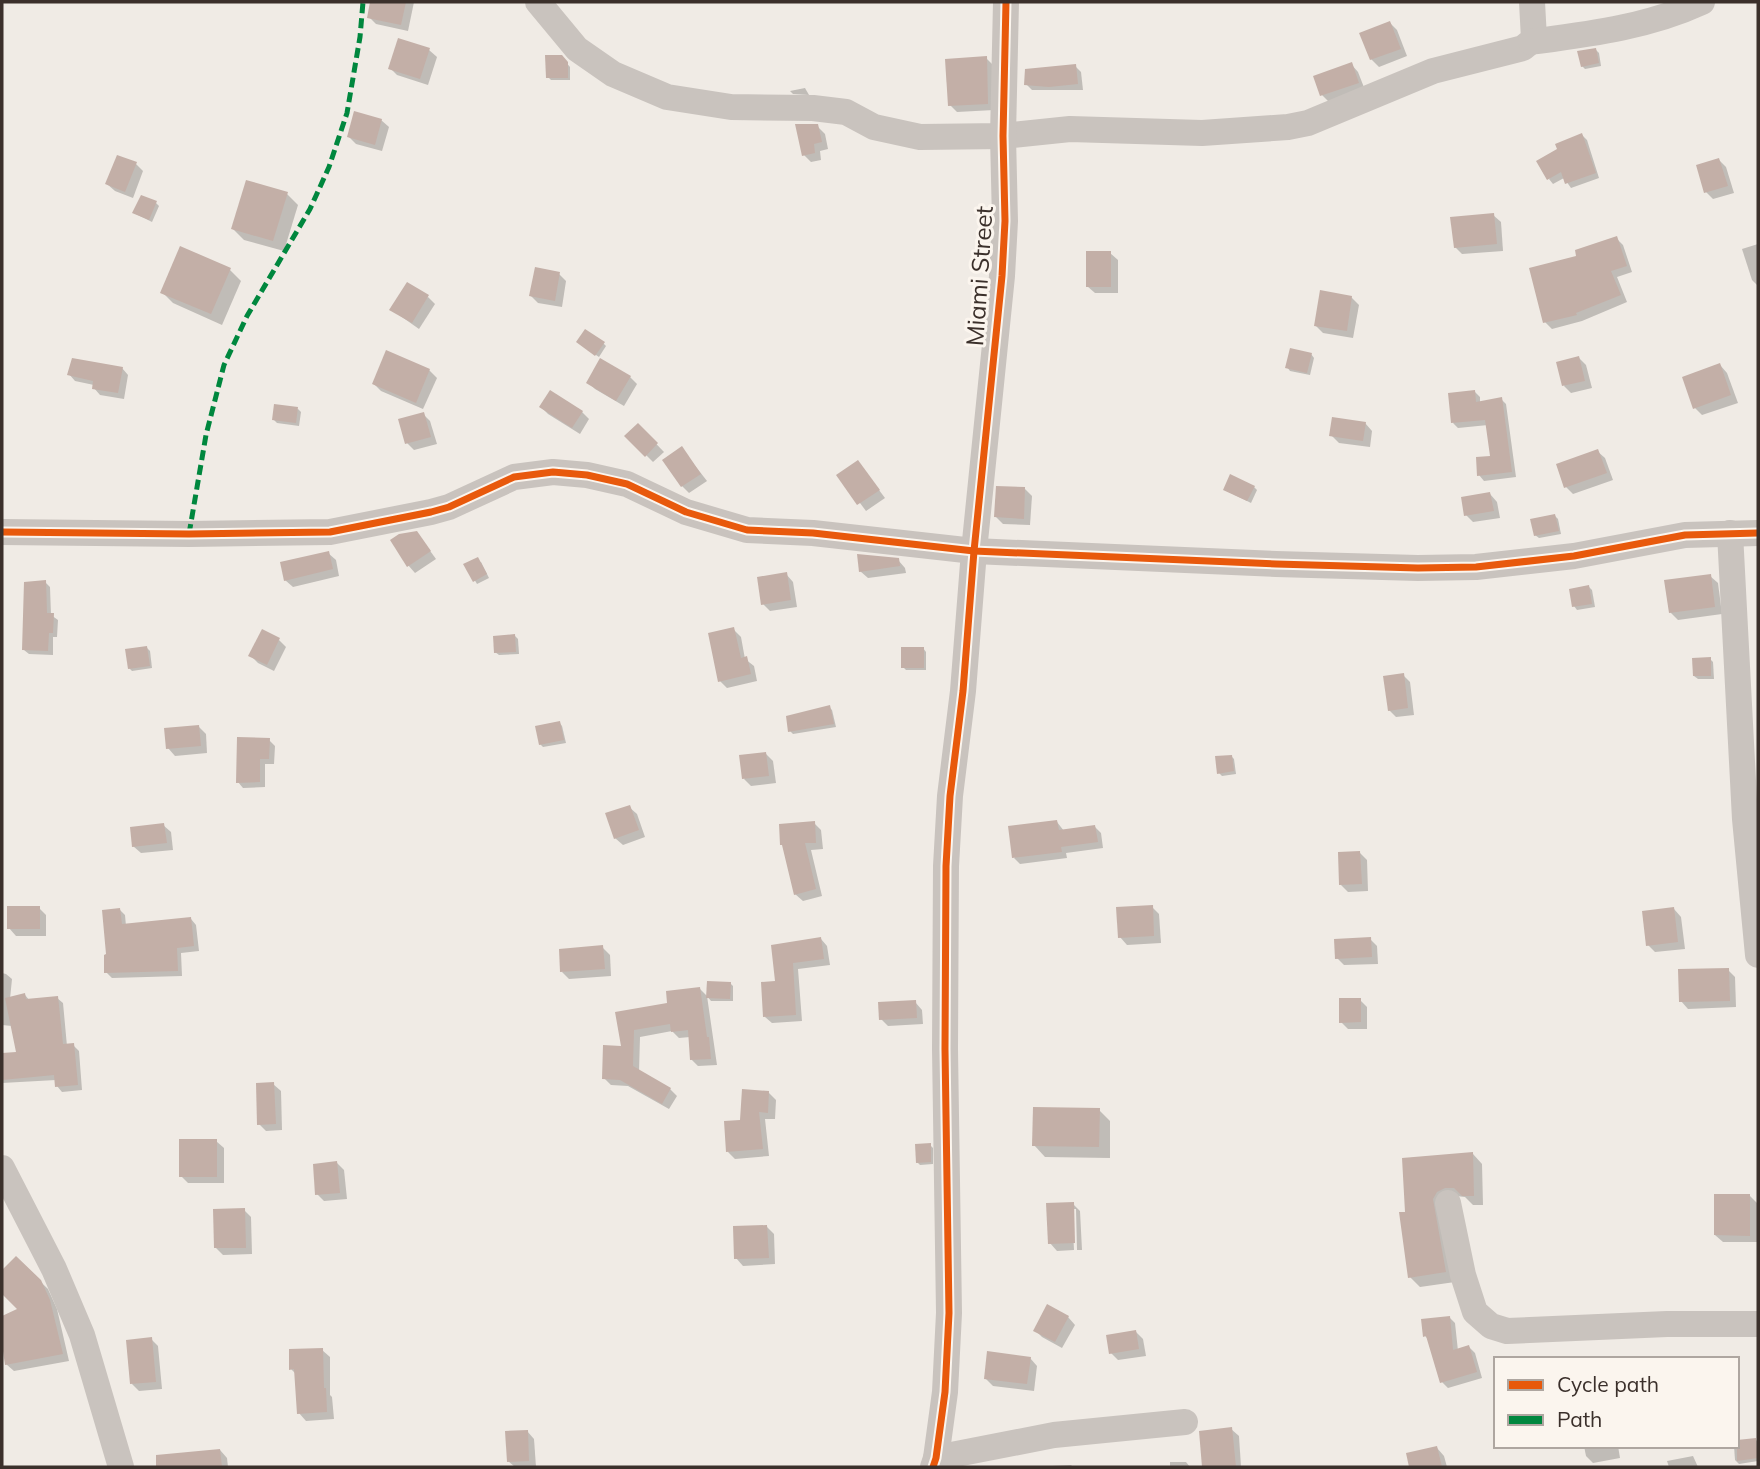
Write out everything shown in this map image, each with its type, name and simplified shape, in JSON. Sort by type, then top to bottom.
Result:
[{"type":"street","points":[[538,2],[577,49],[613,74],[667,97],[731,107],[813,108],[846,112],[874,127],[920,137],[1003,136],[1070,129],[1202,133],[1288,127],[1308,122],[1433,71],[1523,48],[1531,42],[1535,34],[1532,2]]},
{"type":"street","name":"Miami Street","points":[[934,1463],[945,1392],[949,1313],[944,972],[946,866],[950,796],[963,691],[974,551],[1002,276],[1005,221],[1003,136],[1006,2]]},
{"type":"street","points":[[1531,42],[1625,28],[1680,12],[1702,2]]},
{"type":"street","points":[[2,532],[330,532],[431,512],[449,507],[514,477],[553,472],[587,475],[627,484],[686,512],[747,530],[826,535],[974,551],[1276,564],[1464,567],[1574,556],[1685,536],[1758,533]]},
{"type":"street","points":[[1730,533],[1745,819],[1758,955]]},
{"type":"street","points":[[2,1168],[54,1269],[82,1335],[121,1467]]},
{"type":"street","points":[[1448,1203],[1463,1275],[1475,1312],[1491,1326],[1507,1331],[1667,1324],[1758,1324]]},
{"type":"street","points":[[934,1463],[1054,1434],[1185,1422]]},
{"type":"building","points":[[370,2],[406,2],[401,25],[367,18]]},
{"type":"building","points":[[1390,21],[1401,49],[1370,60],[1359,33]]},
{"type":"building","points":[[398,38],[430,48],[420,79],[388,69]]},
{"type":"building","points":[[1596,48],[1599,63],[1581,67],[1577,51]]},
{"type":"building","points":[[545,55],[562,55],[568,62],[568,78],[546,78]]},
{"type":"building","points":[[987,56],[988,104],[948,106],[945,59]]},
{"type":"building","points":[[1352,62],[1359,83],[1320,96],[1313,76]]},
{"type":"building","points":[[1076,64],[1078,84],[1049,87],[1024,85],[1025,69]]},
{"type":"building","points":[[354,111],[382,119],[375,145],[347,137]]},
{"type":"building","points":[[795,124],[818,124],[822,142],[814,144],[815,153],[802,156]]},
{"type":"building","points":[[1582,133],[1596,173],[1565,184],[1561,172],[1547,180],[1536,161],[1557,149],[1555,144]]},
{"type":"building","points":[[117,155],[137,162],[125,192],[105,184]]},
{"type":"building","points":[[1719,158],[1728,186],[1704,193],[1696,165]]},
{"type":"building","points":[[246,180],[288,192],[273,241],[231,229]]},
{"type":"building","points":[[141,195],[157,201],[149,220],[132,213]]},
{"type":"building","points":[[1494,213],[1497,244],[1454,248],[1450,217]]},
{"type":"building","points":[[1617,236],[1627,266],[1611,271],[1621,295],[1576,313],[1577,315],[1543,323],[1529,268],[1576,256],[1575,250]]},
{"type":"building","points":[[180,246],[231,268],[211,314],[160,293]]},
{"type":"building","points":[[1086,251],[1111,251],[1111,287],[1086,287]]},
{"type":"building","points":[[535,267],[560,272],[555,301],[529,296]]},
{"type":"building","points":[[407,282],[429,295],[412,323],[389,310]]},
{"type":"building","points":[[1320,290],[1352,296],[1347,331],[1314,326]]},
{"type":"building","points":[[585,329],[605,342],[595,356],[576,342]]},
{"type":"building","points":[[1290,348],[1312,353],[1307,373],[1285,368]]},
{"type":"building","points":[[386,350],[430,369],[416,403],[372,384]]},
{"type":"building","points":[[1579,356],[1585,381],[1562,386],[1556,362]]},
{"type":"building","points":[[72,358],[123,367],[118,393],[92,389],[93,381],[67,375]]},
{"type":"building","points":[[600,358],[631,376],[616,401],[586,383]]},
{"type":"building","points":[[1720,363],[1731,395],[1693,409],[1682,377]]},
{"type":"building","points":[[550,390],[583,411],[572,428],[539,407]]},
{"type":"building","points":[[1475,390],[1476,402],[1502,397],[1512,472],[1477,476],[1476,457],[1490,456],[1485,420],[1451,423],[1448,393]]},
{"type":"building","points":[[274,404],[298,407],[296,423],[272,420]]},
{"type":"building","points":[[424,412],[431,437],[405,444],[398,419]]},
{"type":"building","points":[[1332,417],[1366,422],[1363,441],[1329,436]]},
{"type":"building","points":[[638,423],[658,443],[645,457],[624,436]]},
{"type":"building","points":[[682,446],[701,474],[681,487],[662,460]]},
{"type":"building","points":[[1598,449],[1607,473],[1564,488],[1556,464]]},
{"type":"building","points":[[858,460],[880,490],[857,505],[836,475]]},
{"type":"building","points":[[1230,474],[1255,486],[1247,501],[1223,490]]},
{"type":"building","points":[[996,486],[1025,487],[1024,519],[994,517]]},
{"type":"building","points":[[1490,492],[1494,511],[1464,516],[1461,497]]},
{"type":"building","points":[[1555,514],[1559,531],[1534,536],[1530,519]]},
{"type":"building","points":[[417,531],[431,551],[407,567],[390,540],[399,534]]},
{"type":"building","points":[[329,551],[333,569],[284,581],[280,562]]},
{"type":"building","points":[[857,554],[899,558],[900,566],[859,572]]},
{"type":"building","points":[[478,557],[487,574],[473,582],[463,564]]},
{"type":"building","points":[[787,572],[791,600],[761,605],[757,577]]},
{"type":"building","points":[[1711,574],[1715,607],[1669,613],[1664,580]]},
{"type":"building","points":[[46,580],[47,613],[54,613],[53,633],[49,633],[48,651],[22,650],[24,582]]},
{"type":"building","points":[[1589,585],[1592,604],[1572,607],[1569,589]]},
{"type":"building","points":[[734,627],[741,658],[747,656],[751,674],[718,682],[708,633]]},
{"type":"building","points":[[262,629],[280,638],[267,665],[248,656]]},
{"type":"building","points":[[515,634],[516,652],[494,653],[493,636]]},
{"type":"building","points":[[147,646],[150,666],[128,669],[125,649]]},
{"type":"building","points":[[901,647],[924,647],[924,668],[901,668]]},
{"type":"building","points":[[1711,657],[1711,676],[1693,676],[1692,658]]},
{"type":"building","points":[[1404,673],[1408,708],[1388,711],[1383,676]]},
{"type":"building","points":[[830,705],[834,724],[788,732],[786,716]]},
{"type":"building","points":[[560,721],[564,740],[539,745],[535,726]]},
{"type":"building","points":[[199,725],[201,746],[166,749],[164,728]]},
{"type":"building","points":[[237,737],[270,738],[269,759],[260,759],[260,782],[236,783]]},
{"type":"building","points":[[766,752],[769,776],[742,779],[739,755]]},
{"type":"building","points":[[1232,755],[1234,771],[1217,774],[1215,756]]},
{"type":"building","points":[[630,805],[639,830],[614,839],[605,813]]},
{"type":"building","points":[[1057,820],[1059,830],[1095,825],[1098,842],[1061,847],[1062,852],[1012,858],[1008,826]]},
{"type":"building","points":[[815,821],[816,843],[805,843],[816,889],[794,895],[780,845],[779,824]]},
{"type":"building","points":[[164,823],[167,843],[132,847],[130,827]]},
{"type":"building","points":[[1360,851],[1362,884],[1339,885],[1338,852]]},
{"type":"building","points":[[1153,905],[1154,936],[1118,938],[1116,907]]},
{"type":"building","points":[[7,906],[40,906],[40,929],[7,929]]},
{"type":"building","points":[[1674,907],[1678,942],[1646,946],[1642,911]]},
{"type":"building","points":[[120,908],[122,924],[191,917],[194,946],[177,948],[178,971],[104,973],[106,954],[102,910]]},
{"type":"building","points":[[821,937],[824,959],[793,963],[796,1015],[763,1017],[761,982],[775,981],[771,945]]},
{"type":"building","points":[[1371,937],[1372,957],[1335,959],[1334,939]]},
{"type":"building","points":[[603,945],[605,969],[560,972],[559,949]]},
{"type":"building","points":[[1729,968],[1730,1001],[1679,1002],[1678,969]]},
{"type":"building","points":[[707,981],[731,982],[730,999],[706,998]]},
{"type":"building","points":[[700,987],[711,1059],[690,1060],[688,1030],[671,1032],[670,1024],[634,1030],[633,1066],[671,1088],[662,1104],[620,1080],[602,1079],[603,1045],[621,1046],[615,1012],[667,1003],[666,991]]},
{"type":"building","points":[[25,993],[26,999],[58,996],[63,1044],[74,1043],[78,1085],[55,1087],[54,1075],[2,1080],[2,1053],[16,1052],[5,998]]},
{"type":"building","points":[[1339,998],[1361,998],[1361,1022],[1339,1023]]},
{"type":"building","points":[[916,1000],[917,1018],[879,1020],[878,1002]]},
{"type":"building","points":[[274,1082],[276,1124],[257,1125],[256,1083]]},
{"type":"building","points":[[742,1089],[769,1091],[768,1113],[759,1112],[763,1149],[726,1152],[724,1121],[740,1120]]},
{"type":"building","points":[[1033,1107],[1100,1108],[1099,1147],[1032,1146]]},
{"type":"building","points":[[179,1139],[217,1139],[217,1177],[179,1177]]},
{"type":"building","points":[[931,1143],[931,1162],[916,1163],[915,1144]]},
{"type":"building","points":[[1473,1152],[1474,1196],[1462,1196],[1454,1188],[1445,1188],[1437,1192],[1433,1199],[1446,1272],[1408,1278],[1399,1212],[1405,1212],[1402,1158]]},
{"type":"building","points":[[337,1161],[340,1193],[315,1195],[313,1164]]},
{"type":"building","points":[[1714,1194],[1750,1194],[1750,1236],[1714,1235]]},
{"type":"building","points":[[1074,1202],[1075,1243],[1048,1244],[1046,1203]]},
{"type":"building","points":[[245,1208],[246,1248],[214,1248],[213,1209]]},
{"type":"building","points":[[767,1225],[769,1258],[734,1259],[733,1226]]},
{"type":"building","points":[[16,1256],[41,1280],[50,1300],[63,1354],[5,1365],[2,1316],[17,1309],[2,1294],[2,1270]]},
{"type":"building","points":[[1047,1304],[1069,1316],[1055,1342],[1033,1331]]},
{"type":"building","points":[[1450,1316],[1453,1350],[1469,1345],[1477,1372],[1440,1383],[1426,1336],[1423,1337],[1421,1319]]},
{"type":"building","points":[[1136,1330],[1139,1349],[1109,1354],[1106,1335]]},
{"type":"building","points":[[152,1337],[156,1382],[130,1384],[126,1340]]},
{"type":"building","points":[[323,1348],[327,1412],[297,1414],[294,1369],[289,1370],[289,1349]]},
{"type":"building","points":[[987,1351],[1031,1357],[1027,1384],[984,1379]]},
{"type":"building","points":[[1232,1427],[1236,1467],[1202,1467],[1199,1431]]},
{"type":"building","points":[[528,1430],[529,1461],[507,1462],[505,1431]]},
{"type":"building","points":[[1756,1438],[1758,1458],[1737,1461],[1739,1440]]},
{"type":"building","points":[[1437,1446],[1442,1467],[1409,1467],[1406,1453]]},
{"type":"building","points":[[220,1449],[222,1467],[156,1467],[156,1455]]},
{"type":"marked path","points":[[189,534],[206,435],[224,365],[247,316],[310,209],[329,167],[347,113],[363,2]]},
{"type":"cycle path","points":[[933,1467],[945,1392],[949,1313],[945,1049],[946,866],[950,796],[963,691],[974,551],[1002,276],[1005,221],[1003,136],[1006,2]]},
{"type":"cycle path","points":[[2,532],[330,532],[431,512],[449,507],[514,477],[553,472],[587,475],[627,484],[686,512],[747,530],[813,533],[974,551],[1276,564],[1476,567],[1574,556],[1685,535],[1758,533]]}]
